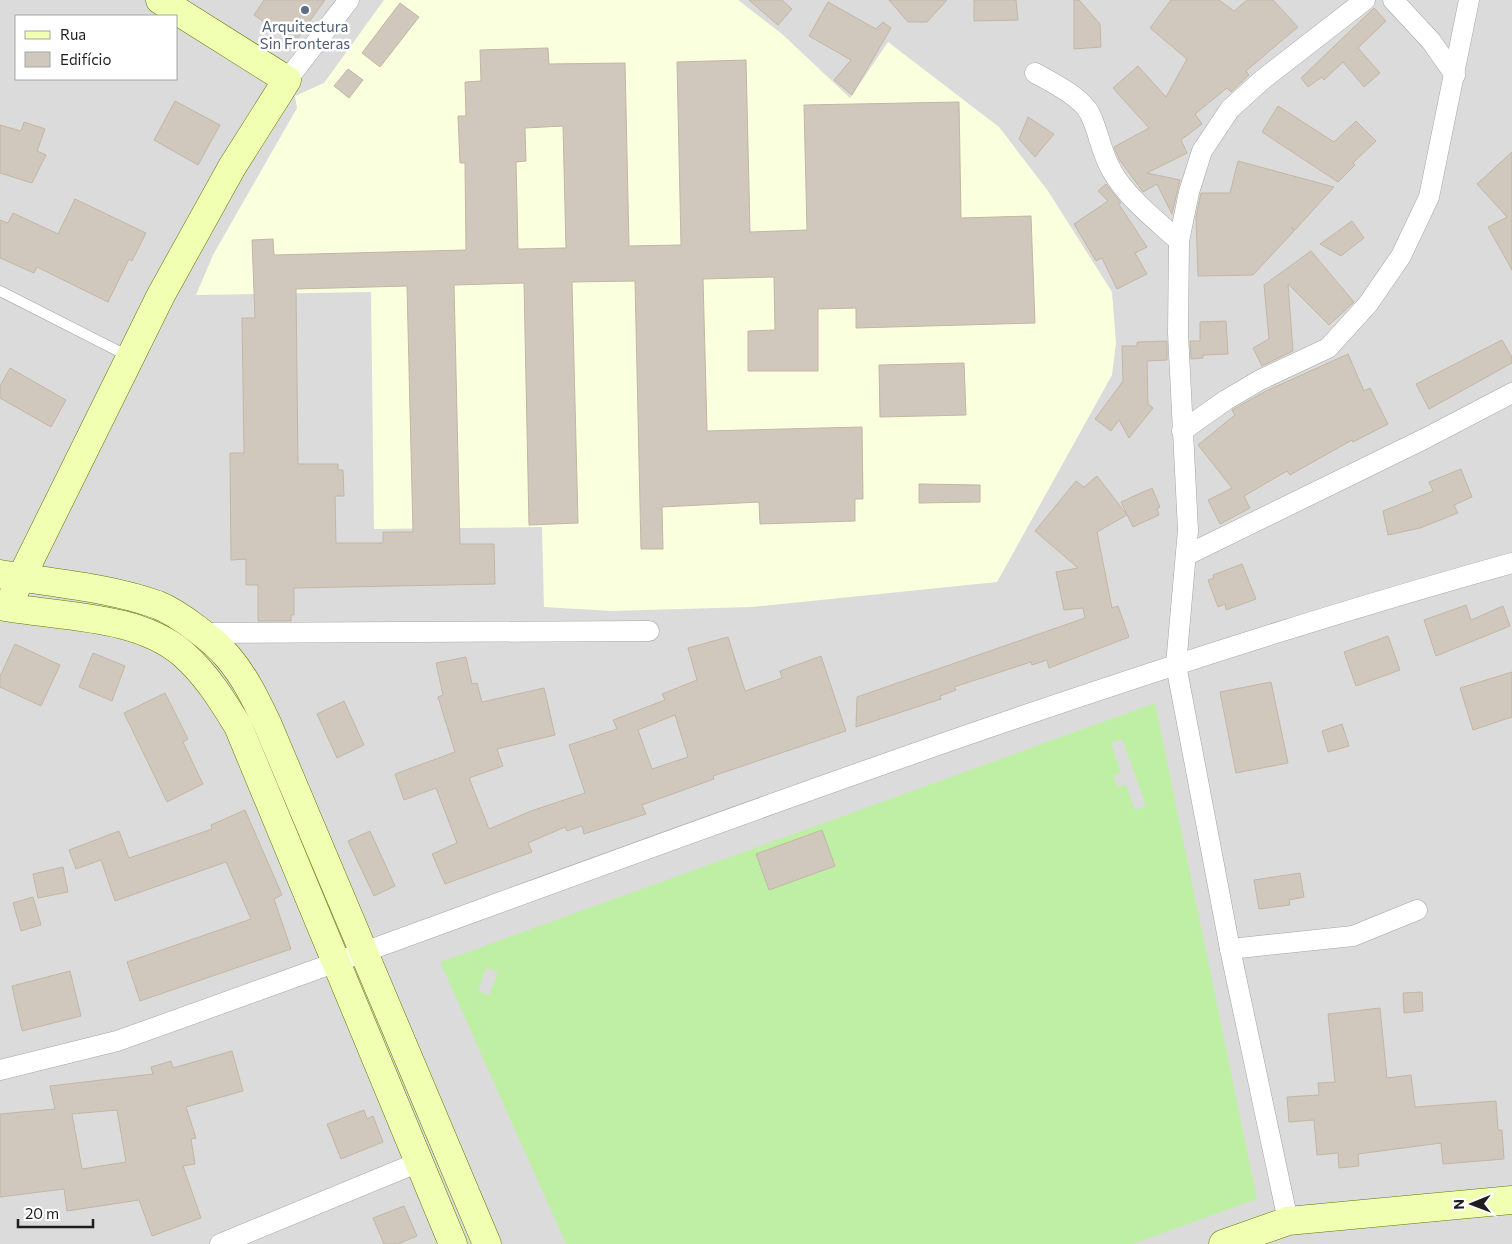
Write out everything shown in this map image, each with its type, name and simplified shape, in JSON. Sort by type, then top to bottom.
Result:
[{"type":"street","points":[[160,0],[287,80]]},
{"type":"street","points":[[349,0],[287,80],[232,167],[161,295],[131,357],[11,576],[2,610],[91,618],[142,630],[182,652],[213,685],[238,726],[453,1244]]},
{"type":"street","points":[[1288,1221],[1230,949],[1176,665],[1187,555],[1178,333],[1179,241],[1189,192],[1202,151],[1230,109],[1262,80],[1365,0]]},
{"type":"street","points":[[1393,0],[1431,41],[1455,75]]},
{"type":"street","points":[[1182,431],[1226,400],[1260,380],[1328,348],[1368,304],[1401,256],[1429,197],[1469,0]]},
{"type":"street","points":[[1035,73],[1060,86],[1089,112],[1102,150],[1113,173],[1140,205],[1179,241]]},
{"type":"street","points":[[1187,555],[1426,438],[1512,393]]},
{"type":"street","points":[[0,1070],[117,1041],[934,746],[1391,596],[1512,563]]},
{"type":"street","points":[[11,576],[101,591],[159,605],[202,633],[228,656],[250,688],[316,834],[363,952],[487,1244]]},
{"type":"street","points":[[202,633],[649,631]]},
{"type":"street","points":[[1230,949],[1353,936],[1417,910]]},
{"type":"street","points":[[220,1244],[419,1162]]},
{"type":"street","points":[[1223,1244],[1288,1221],[1512,1200]]},
{"type":"lane","points":[[0,291],[131,357]]},
{"type":"shaded area","points":[[0,0],[1512,0],[1512,1244],[0,1244]]},
{"type":"shaded area","points":[[384,0],[738,0],[782,34],[850,98],[888,42],[999,127],[1048,191],[1112,292],[1116,343],[1112,375],[997,582],[752,607],[611,611],[544,607],[542,527],[374,529],[371,292],[196,295],[213,255],[297,108],[295,96],[324,83]]},
{"type":"green space","points":[[1155,703],[1257,1199],[1132,1244],[566,1244],[440,962]],"holes":[[[1122,739],[1146,806],[1135,810],[1126,785],[1118,787],[1113,776],[1121,773],[1111,743]],[[822,830],[835,866],[769,889],[756,854]],[[486,968],[498,972],[489,995],[478,991]]]},
{"type":"building","points":[[264,0],[325,0],[294,43],[254,15]]},
{"type":"building","points":[[749,0],[782,0],[792,9],[778,25]]},
{"type":"building","points":[[889,0],[947,0],[927,22],[908,22]]},
{"type":"building","points":[[974,0],[1016,0],[1018,20],[974,21]]},
{"type":"building","points":[[1074,0],[1079,0],[1100,24],[1101,47],[1074,49]]},
{"type":"building","points":[[1171,0],[1219,0],[1234,11],[1247,0],[1273,0],[1298,27],[1246,71],[1249,75],[1231,92],[1227,88],[1195,114],[1202,124],[1181,140],[1187,153],[1147,173],[1180,180],[1172,214],[1157,184],[1143,192],[1119,159],[1114,147],[1149,128],[1113,88],[1138,66],[1166,97],[1187,59],[1150,28]]},
{"type":"building","points":[[828,2],[876,29],[883,22],[891,28],[852,95],[834,80],[851,60],[809,36]]},
{"type":"building","points":[[400,3],[419,17],[380,67],[362,53]]},
{"type":"building","points":[[1374,8],[1386,21],[1358,48],[1380,73],[1364,87],[1343,62],[1324,80],[1322,77],[1308,87],[1301,78]]},
{"type":"building","points":[[548,48],[549,64],[625,63],[629,246],[681,245],[677,62],[746,60],[750,232],[807,230],[804,105],[959,102],[961,218],[1031,216],[1035,323],[856,328],[856,308],[818,309],[818,371],[748,371],[748,331],[775,330],[774,277],[703,279],[707,431],[862,427],[863,499],[855,499],[855,521],[760,524],[759,502],[662,507],[663,549],[641,549],[635,281],[572,282],[578,523],[529,525],[524,283],[454,285],[460,544],[494,544],[495,584],[294,588],[294,615],[291,615],[291,621],[258,621],[258,585],[246,585],[246,559],[231,560],[230,453],[244,453],[242,318],[255,318],[252,240],[273,239],[274,255],[466,250],[465,163],[460,163],[458,116],[466,116],[465,82],[481,81],[480,50]],"holes":[[[563,126],[566,248],[518,249],[516,162],[526,161],[525,128]],[[407,286],[413,532],[383,532],[383,543],[336,543],[335,496],[344,496],[343,470],[338,470],[338,464],[298,464],[296,289]]]},
{"type":"building","points":[[348,69],[363,80],[349,98],[334,86]]},
{"type":"building","points":[[175,101],[220,125],[198,165],[154,140]]},
{"type":"building","points":[[1278,106],[1334,142],[1356,121],[1376,141],[1353,163],[1355,165],[1338,182],[1262,132]]},
{"type":"building","points":[[1028,117],[1054,134],[1035,157],[1019,139]]},
{"type":"building","points":[[24,122],[45,129],[37,151],[46,155],[32,183],[0,173],[0,125],[21,131]]},
{"type":"building","points":[[1512,152],[1512,270],[1488,227],[1507,217],[1477,184]]},
{"type":"building","points":[[1238,161],[1334,187],[1295,230],[1291,227],[1294,231],[1253,275],[1198,276],[1196,217],[1201,193],[1230,193]]},
{"type":"building","points":[[1106,184],[1121,203],[1118,203],[1147,247],[1135,253],[1147,274],[1117,289],[1102,258],[1096,261],[1074,224],[1108,201],[1098,191]]},
{"type":"building","points":[[75,199],[146,233],[132,261],[129,259],[108,302],[37,267],[34,273],[0,258],[0,220],[8,223],[13,213],[58,234]]},
{"type":"building","points":[[1352,221],[1364,238],[1341,256],[1320,244]]},
{"type":"building","points":[[1311,251],[1354,302],[1329,325],[1288,284],[1293,351],[1262,366],[1253,348],[1269,339],[1264,285]]},
{"type":"building","points":[[1226,321],[1228,354],[1203,355],[1203,358],[1191,359],[1190,341],[1200,341],[1200,322]]},
{"type":"building","points":[[1502,340],[1512,357],[1512,363],[1429,409],[1416,384]]},
{"type":"building","points":[[1167,341],[1167,360],[1147,361],[1148,404],[1153,408],[1129,438],[1119,420],[1111,431],[1095,419],[1123,381],[1122,346],[1137,346],[1137,342]]},
{"type":"building","points":[[1348,354],[1364,391],[1370,388],[1388,424],[1353,442],[1352,440],[1290,475],[1287,471],[1244,496],[1250,508],[1220,524],[1208,500],[1232,488],[1198,445],[1235,415],[1232,410],[1266,391]]},
{"type":"building","points":[[964,363],[966,415],[880,417],[879,365]]},
{"type":"building","points":[[10,368],[66,400],[51,427],[0,398],[0,386]]},
{"type":"building","points":[[1461,469],[1472,497],[1454,505],[1458,513],[1420,528],[1388,535],[1383,511],[1433,491],[1429,482]]},
{"type":"building","points":[[1097,476],[1127,515],[1097,532],[1112,608],[1118,606],[1129,637],[1049,668],[1047,660],[1032,665],[1031,662],[954,687],[956,690],[940,696],[941,699],[856,727],[857,697],[1085,618],[1083,608],[1064,610],[1056,572],[1078,568],[1035,531],[1076,481],[1084,487]]},
{"type":"building","points":[[919,484],[980,485],[980,502],[919,503]]},
{"type":"building","points":[[1152,488],[1160,507],[1157,509],[1159,515],[1133,527],[1121,502]]},
{"type":"building","points":[[1242,564],[1256,599],[1226,610],[1225,604],[1218,607],[1208,580],[1214,578],[1213,575]]},
{"type":"building","points":[[1466,605],[1471,620],[1503,606],[1510,626],[1436,656],[1424,620]]},
{"type":"building","points":[[1388,636],[1400,670],[1356,686],[1344,652]]},
{"type":"building","points":[[728,637],[745,691],[782,678],[780,671],[821,656],[846,731],[713,776],[714,779],[642,805],[646,814],[584,834],[582,826],[567,831],[565,827],[528,843],[532,852],[445,884],[432,854],[457,843],[436,788],[404,800],[395,774],[455,752],[438,697],[443,695],[436,663],[466,657],[472,684],[477,683],[482,702],[544,688],[555,735],[497,749],[503,766],[469,778],[489,829],[531,811],[585,793],[569,745],[617,729],[613,720],[665,700],[662,694],[697,680],[688,648]],"holes":[[[675,715],[688,757],[652,769],[638,730]]]},
{"type":"building","points":[[15,644],[60,665],[41,706],[0,687],[0,676]]},
{"type":"building","points":[[93,653],[125,666],[112,701],[79,687]]},
{"type":"building","points":[[1512,672],[1512,717],[1473,730],[1460,688]]},
{"type":"building","points":[[1271,682],[1288,763],[1236,773],[1220,692]]},
{"type":"building","points":[[165,693],[188,739],[183,742],[203,784],[167,802],[124,713]]},
{"type":"building","points":[[344,701],[364,745],[337,758],[317,714]]},
{"type":"building","points":[[1342,724],[1349,746],[1328,752],[1322,731]]},
{"type":"building","points":[[245,810],[282,895],[274,899],[291,949],[140,1001],[127,962],[251,919],[226,862],[115,901],[101,860],[76,869],[69,850],[119,831],[129,858],[212,829],[211,825]]},
{"type":"building","points":[[822,830],[835,866],[769,890],[756,854]]},
{"type":"building","points":[[370,831],[395,886],[374,896],[348,841]]},
{"type":"building","points":[[63,867],[68,892],[38,898],[33,874]]},
{"type":"building","points":[[1300,873],[1304,897],[1289,900],[1290,905],[1259,909],[1254,880]]},
{"type":"building","points":[[33,897],[41,925],[21,931],[13,903]]},
{"type":"building","points":[[70,971],[81,1016],[22,1031],[12,986]]},
{"type":"building","points":[[1422,992],[1423,1011],[1404,1013],[1403,993]]},
{"type":"building","points":[[1380,1008],[1387,1078],[1411,1075],[1415,1107],[1496,1101],[1498,1130],[1502,1130],[1504,1159],[1443,1164],[1441,1143],[1358,1154],[1359,1166],[1339,1168],[1338,1153],[1317,1155],[1314,1120],[1289,1122],[1287,1097],[1319,1095],[1318,1083],[1335,1082],[1328,1014]]},
{"type":"building","points":[[232,1051],[243,1091],[186,1107],[196,1138],[191,1139],[195,1164],[183,1166],[201,1218],[152,1236],[139,1200],[67,1211],[64,1189],[0,1197],[0,1114],[55,1109],[50,1086],[153,1074],[151,1067],[171,1061],[173,1068]],"holes":[[[117,1110],[126,1162],[82,1169],[72,1114]]]},
{"type":"building","points":[[364,1110],[367,1119],[373,1116],[383,1142],[341,1159],[327,1124]]},
{"type":"building","points":[[404,1206],[417,1236],[398,1244],[384,1244],[373,1218]]},
{"type":"place","name":"Arquitectura Sin Fronteras","points":[[305,10]]}]
